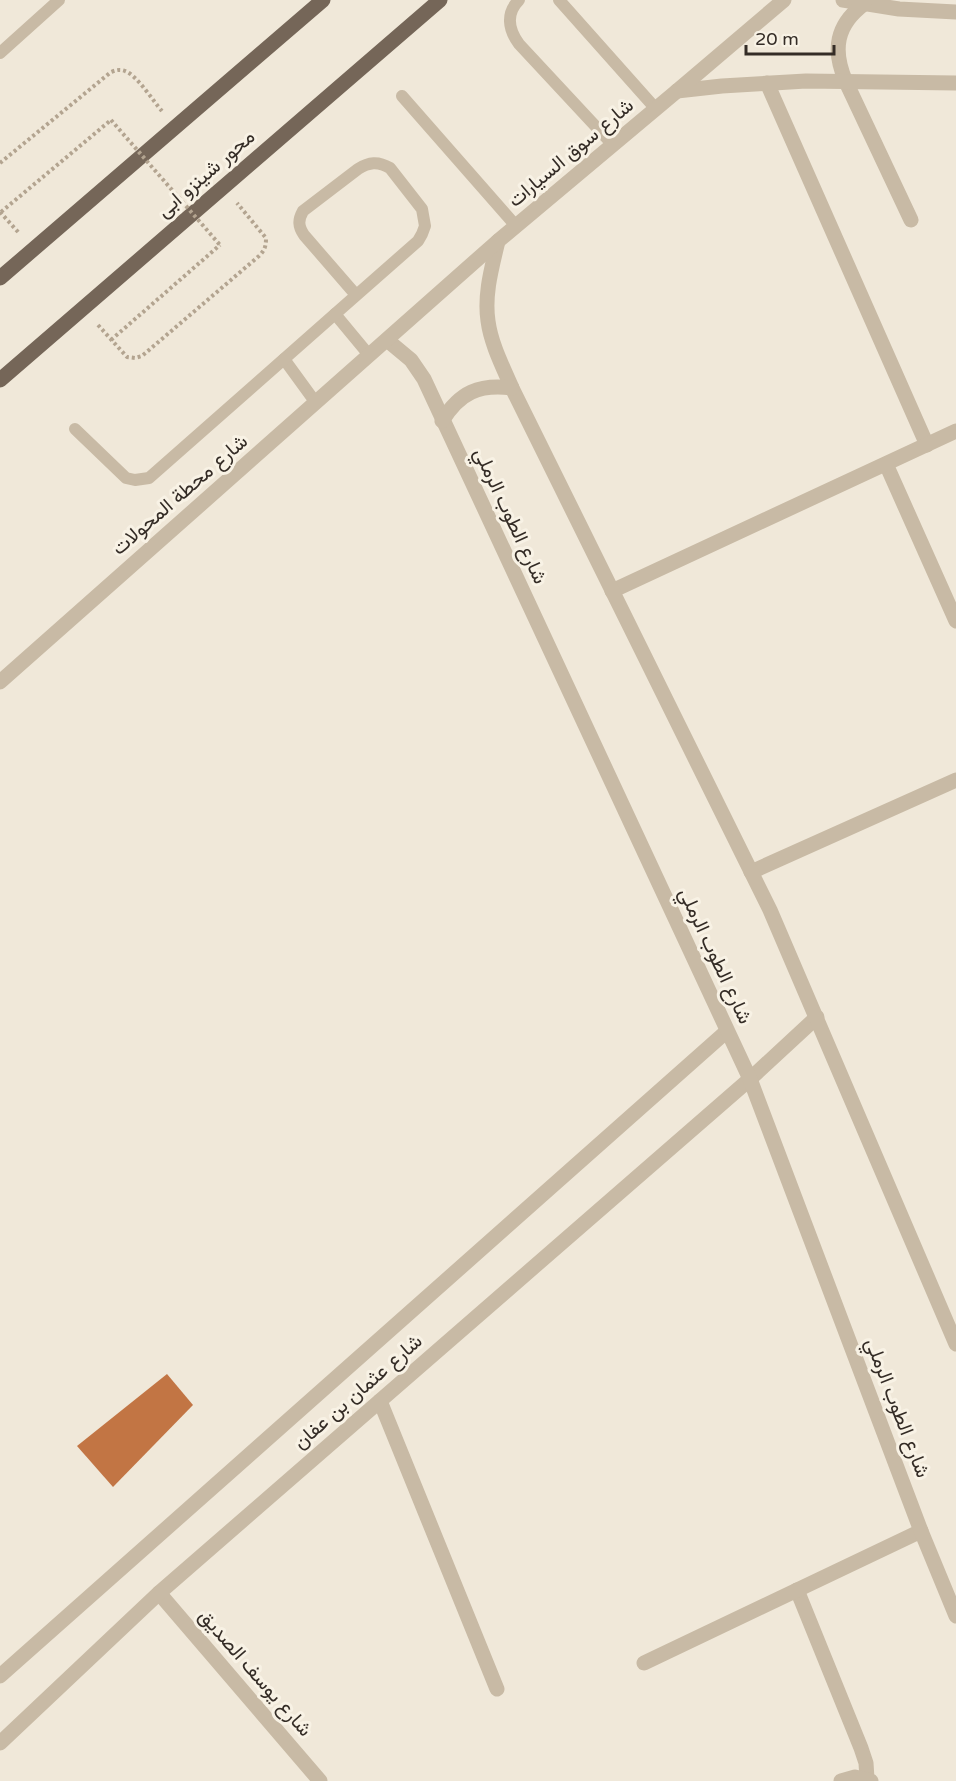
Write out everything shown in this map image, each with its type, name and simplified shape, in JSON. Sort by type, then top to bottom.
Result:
[{"type":"main road","points":[[0,278],[323,0]]},
{"type":"main road","name":"محور شينزو ابى","points":[[0,380],[440,0]]},
{"type":"street","name":"شارع سوق السيارات","points":[[387,340],[498,241],[784,0]]},
{"type":"street","points":[[843,0],[899,9],[956,12]]},
{"type":"street","points":[[864,4],[844,24],[837,52],[839,68],[911,220]]},
{"type":"street","points":[[677,91],[767,83],[956,83]]},
{"type":"street","points":[[767,83],[927,445]]},
{"type":"street","points":[[498,241],[487,300],[488,322],[512,388],[770,910],[956,1344]]},
{"type":"street","name":"شارع محطة المحولات","points":[[0,682],[387,340]]},
{"type":"street","name":"شارع الطوب الرملي","points":[[387,340],[403,352],[418,369],[750,1079],[921,1531],[956,1616]]},
{"type":"street","points":[[442,421],[449,409],[471,391],[484,387],[512,388]]},
{"type":"street","points":[[612,591],[956,431]]},
{"type":"street","points":[[886,464],[956,621]]},
{"type":"street","points":[[751,872],[956,780]]},
{"type":"street","name":"شارع عثمان بن عفان","points":[[0,1743],[159,1593],[750,1079],[817,1017]]},
{"type":"street","name":"شارع عثمان بن عفان","points":[[0,1676],[727,1031]]},
{"type":"street","points":[[380,1401],[497,1689]]},
{"type":"street","points":[[644,1663],[921,1531]]},
{"type":"street","points":[[798,1590],[866,1763],[869,1780],[855,1778],[841,1781]]},
{"type":"street","name":"شارع يوسف الصديق","points":[[159,1593],[320,1781]]},
{"type":"lane","points":[[0,53],[59,0]]},
{"type":"lane","points":[[519,0],[511,12],[512,34],[613,145]]},
{"type":"lane","points":[[559,0],[656,109]]},
{"type":"lane","points":[[402,96],[516,226]]},
{"type":"lane","points":[[75,429],[126,478],[135,480],[149,478],[418,241],[424,226],[422,209],[390,168],[374,162],[358,169],[303,211],[299,224],[304,235],[356,295]]},
{"type":"lane","points":[[335,314],[369,355]]},
{"type":"lane","points":[[284,359],[316,403]]},
{"type":"path","points":[[0,163],[111,72],[117,70],[123,70],[134,76],[176,128]]},
{"type":"path","points":[[33,250],[0,212],[111,120],[220,245],[111,340]]},
{"type":"path","points":[[83,308],[128,357],[142,356],[264,251],[266,238],[224,186]]},
{"type":"building","points":[[167,1374],[193,1405],[113,1487],[77,1446]]}]
